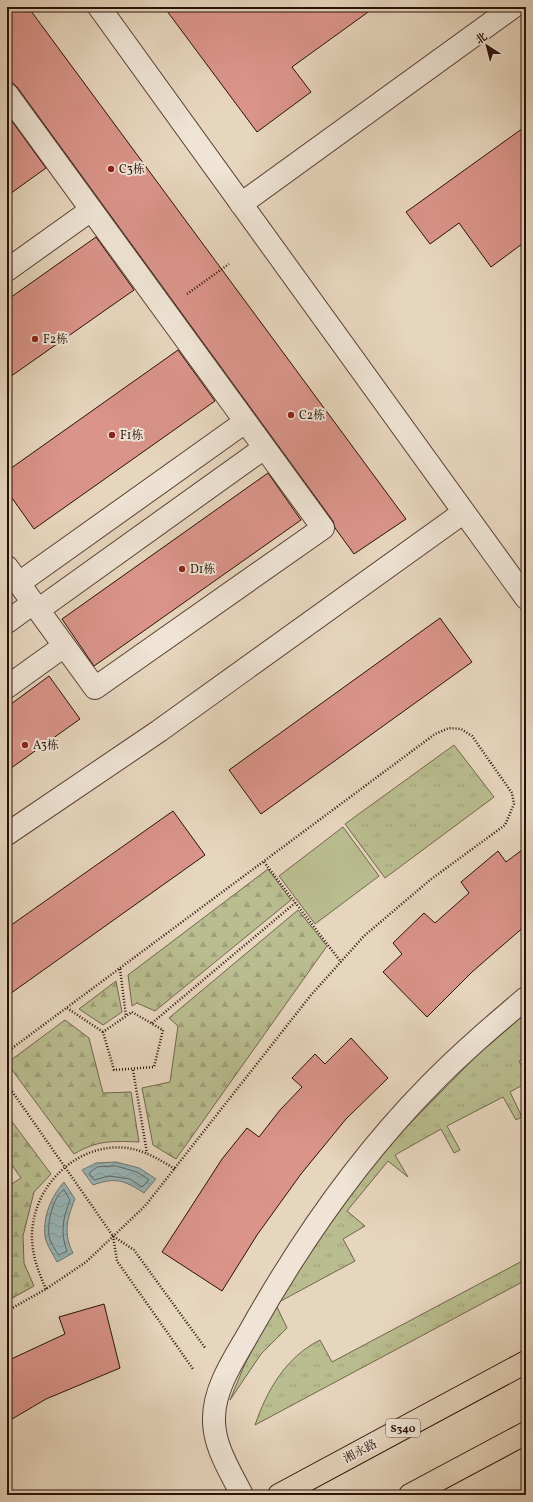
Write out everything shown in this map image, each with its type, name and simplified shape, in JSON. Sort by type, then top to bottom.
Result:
[{"type":"main road","name":"湘永路","points":[[279,1495],[526,1362]]},
{"type":"main road","points":[[410,1495],[526,1433]]},
{"type":"street","points":[[99,7],[526,598]]},
{"type":"street","points":[[241,204],[513,7]]},
{"type":"street","points":[[7,94],[323,528],[95,688],[13,575],[245,422]]},
{"type":"street","points":[[7,270],[91,210]]},
{"type":"street","points":[[7,622],[36,606],[264,448]]},
{"type":"street","points":[[7,834],[166,726],[464,512]]},
{"type":"street","points":[[7,687],[64,646]]},
{"type":"street","points":[[242,1495],[216,1438],[214,1418],[216,1402],[223,1381],[267,1300],[307,1236],[343,1186],[396,1121],[430,1085],[477,1040],[526,998]]},
{"type":"path","points":[[164,310],[229,264]]},
{"type":"path","points":[[7,1052],[435,734],[449,728],[461,729],[472,736],[512,793],[514,804],[505,825],[430,880],[364,936],[311,995],[145,1206],[86,1262],[46,1289],[7,1311]]},
{"type":"path","points":[[264,862],[341,962]]},
{"type":"path","points":[[152,1023],[296,903]]},
{"type":"path","points":[[120,969],[126,1016]]},
{"type":"path","points":[[67,1008],[103,1032],[114,1070],[133,1070],[154,1067],[163,1030],[132,1012],[103,1032]]},
{"type":"path","points":[[133,1070],[147,1153]]},
{"type":"path","points":[[7,1084],[114,1236],[134,1250],[206,1349]]},
{"type":"path","points":[[46,1289],[37,1268],[33,1248],[32,1225],[37,1204],[46,1187],[65,1167],[84,1156],[105,1149],[127,1148],[147,1153],[175,1169]]},
{"type":"path","points":[[114,1236],[117,1261],[193,1369]]},
{"type":"green space","points":[[454,745],[494,797],[385,878],[345,824]]},
{"type":"green space","points":[[343,827],[379,876],[315,924],[279,876]]},
{"type":"green space","points":[[268,869],[291,900],[155,1011],[137,1003],[132,1006],[128,975]]},
{"type":"green space","points":[[298,910],[327,946],[176,1159],[153,1145],[142,1088],[170,1082],[178,1026],[169,1018]]},
{"type":"green space","points":[[116,981],[122,1012],[103,1025],[79,1009]]},
{"type":"green space","points":[[526,1013],[526,1019],[523,1021],[526,1028],[526,1056],[519,1061],[526,1075],[526,1083],[510,1092],[522,1117],[516,1120],[503,1097],[447,1126],[460,1150],[454,1153],[441,1129],[395,1155],[408,1177],[388,1161],[347,1211],[365,1226],[343,1239],[355,1261],[279,1302],[277,1307],[287,1328],[261,1354],[230,1400],[244,1366],[290,1278],[348,1197],[388,1146],[493,1039]]},
{"type":"green space","points":[[65,1020],[89,1038],[103,1093],[131,1092],[139,1142],[105,1142],[82,1149],[74,1154],[7,1063]]},
{"type":"green space","points":[[7,1115],[51,1174],[34,1192],[23,1236],[24,1263],[34,1286],[7,1301],[7,1187],[21,1178],[7,1158]]},
{"type":"green space","points":[[526,1259],[526,1280],[255,1425],[265,1399],[279,1376],[297,1356],[308,1347],[320,1340],[332,1362]]},
{"type":"water","points":[[116,1162],[139,1168],[156,1179],[144,1193],[131,1185],[119,1181],[107,1181],[93,1185],[82,1170],[96,1163]]},
{"type":"water","points":[[64,1182],[75,1199],[67,1226],[68,1239],[73,1253],[57,1262],[48,1246],[45,1236],[45,1221],[52,1200]]},
{"type":"building","points":[[7,7],[28,7],[406,519],[354,554],[335,528],[333,521],[17,87],[7,78]]},
{"type":"building","points":[[164,7],[375,7],[292,67],[311,92],[257,132]]},
{"type":"building","points":[[11,120],[46,168],[7,196],[7,123]]},
{"type":"building","points":[[526,126],[526,241],[491,267],[459,223],[430,244],[406,212]]},
{"type":"building","name":"F2栋","points":[[96,237],[134,290],[7,379],[7,300]]},
{"type":"building","name":"F1栋","points":[[178,350],[215,401],[34,529],[7,491],[7,471]]},
{"type":"building","name":"D1栋","points":[[268,473],[301,520],[94,666],[62,619]]},
{"type":"building","points":[[440,618],[472,662],[261,814],[229,770]]},
{"type":"building","name":"A3栋","points":[[49,676],[80,719],[7,771],[7,707]]},
{"type":"building","points":[[173,811],[205,855],[7,996],[7,928]]},
{"type":"building","points":[[526,847],[526,925],[472,972],[427,1017],[383,972],[402,954],[393,943],[424,913],[435,923],[469,893],[461,882],[498,851],[506,862]]},
{"type":"building","points":[[351,1038],[388,1078],[346,1119],[301,1174],[257,1235],[222,1291],[162,1252],[222,1159],[247,1128],[259,1137],[280,1110],[302,1087],[292,1078],[315,1054],[325,1064]]},
{"type":"building","points":[[104,1304],[120,1368],[46,1399],[7,1422],[7,1361],[65,1334],[59,1317]]},
{"type":"place","name":"C3栋","points":[[111,169]]},
{"type":"place","name":"F2栋","points":[[35,339]]},
{"type":"place","name":"C2栋","points":[[291,415]]},
{"type":"place","name":"F1栋","points":[[112,435]]},
{"type":"place","name":"D1栋","points":[[182,569]]},
{"type":"place","name":"A3栋","points":[[25,745]]}]
